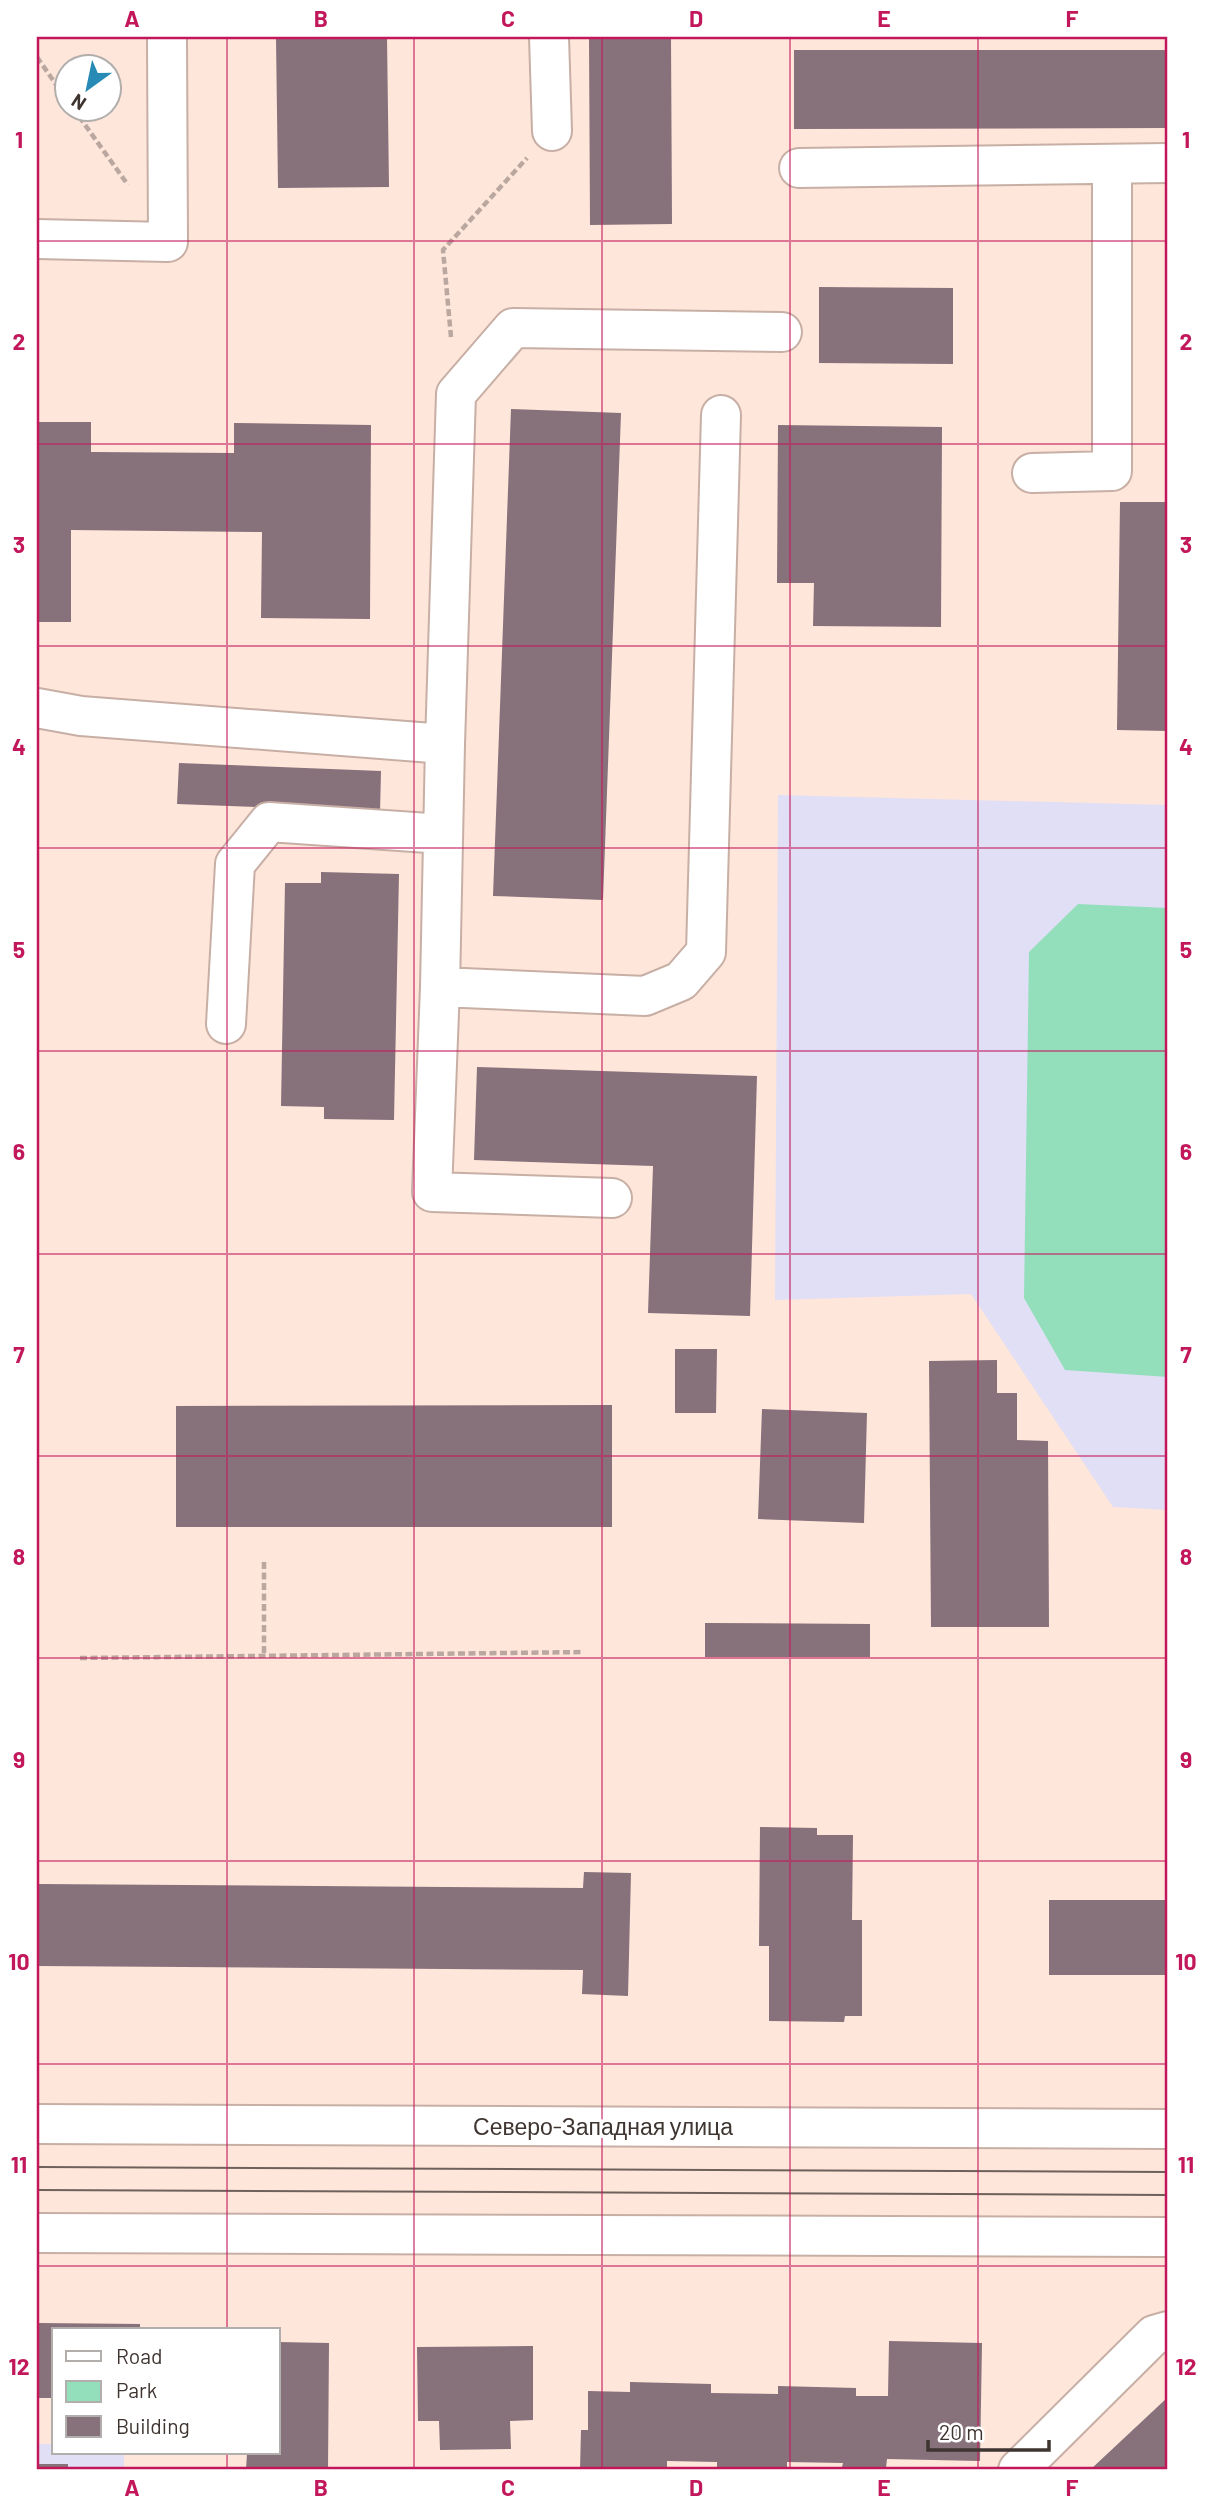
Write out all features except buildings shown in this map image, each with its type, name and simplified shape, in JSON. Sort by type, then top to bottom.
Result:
[{"type":"main road","points":[[37,239],[168,242],[167,37]]},
{"type":"main road","points":[[549,37],[552,131]]},
{"type":"main road","points":[[1032,473],[1112,471],[1112,163]]},
{"type":"main road","points":[[799,168],[1168,163]]},
{"type":"main road","points":[[612,1198],[432,1192],[456,394],[513,328],[782,332]]},
{"type":"main road","points":[[440,987],[645,996],[681,981],[706,952],[721,415]]},
{"type":"main road","points":[[37,708],[81,716],[445,744]]},
{"type":"main road","points":[[226,1024],[235,864],[269,822],[443,834]]},
{"type":"main road","name":"Северо-Западная улица","points":[[37,2124],[1168,2129]]},
{"type":"main road","points":[[37,2233],[1168,2237]]},
{"type":"main road","points":[[1018,2470],[1154,2335],[1168,2331]]},
{"type":"path","points":[[37,57],[52,79]]},
{"type":"path","points":[[83,122],[128,186]]},
{"type":"path","points":[[456,394],[443,250],[552,131]]},
{"type":"path","points":[[264,1562],[264,1656]]},
{"type":"path","points":[[80,1658],[584,1652]]},
{"type":"shaded area","points":[[778,795],[1168,805],[1168,1510],[1113,1507],[971,1294],[775,1300]]},
{"type":"shaded area","points":[[37,2444],[52,2444],[52,2454],[124,2454],[124,2470],[37,2470]]},
{"type":"green space","points":[[1078,904],[1168,908],[1168,1377],[1065,1370],[1024,1298],[1029,952]]},
{"type":"tram line","points":[[37,2167],[1168,2172]]},
{"type":"tram line","points":[[37,2190],[1168,2195]]}]
